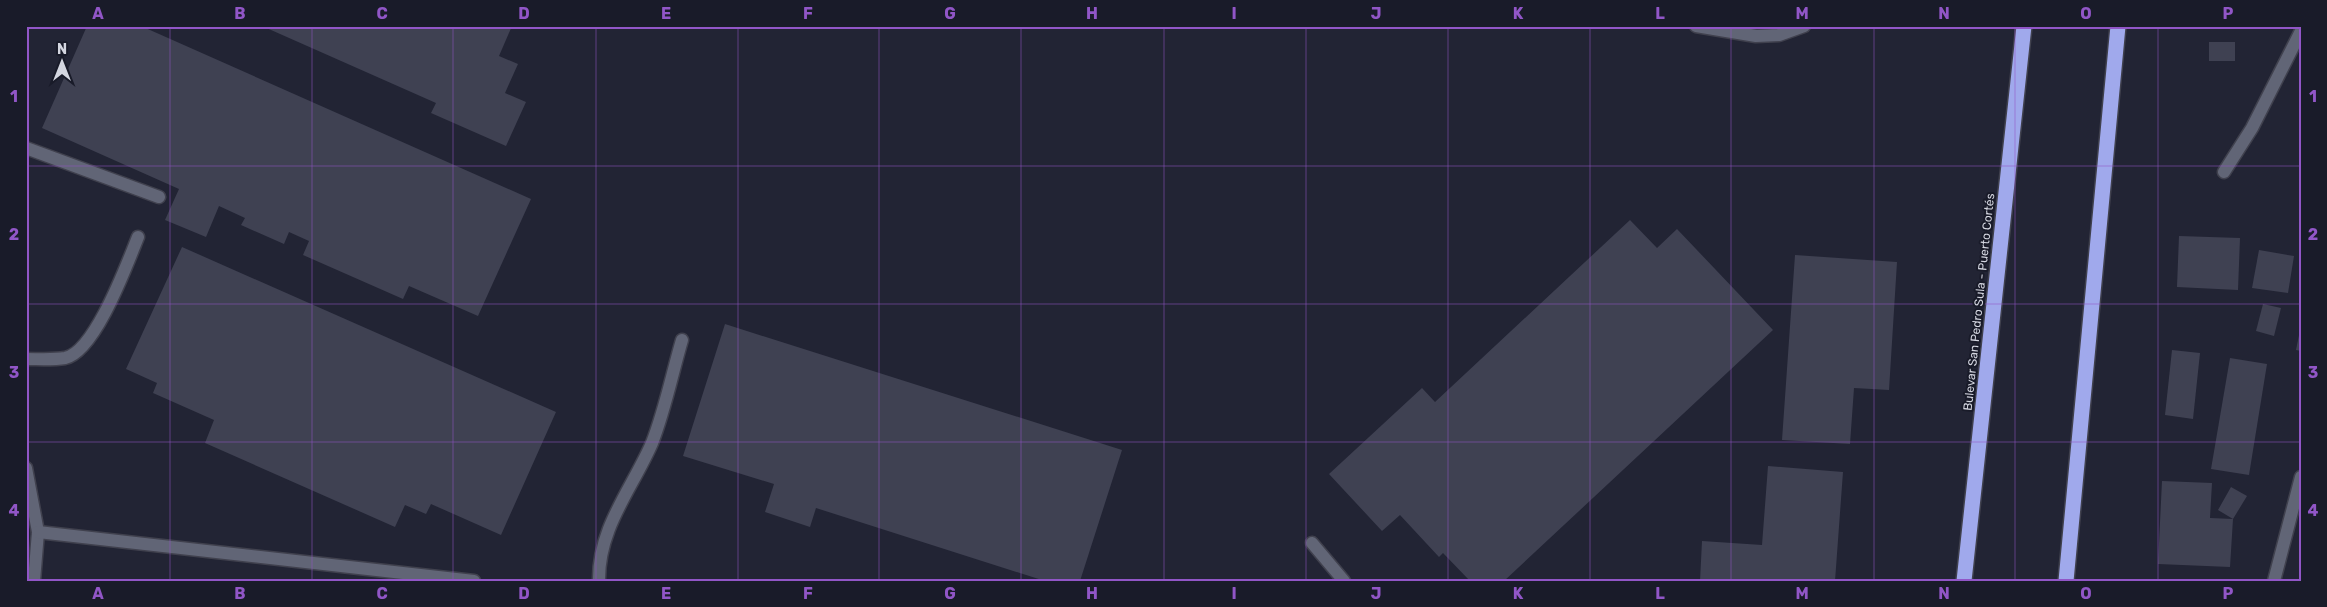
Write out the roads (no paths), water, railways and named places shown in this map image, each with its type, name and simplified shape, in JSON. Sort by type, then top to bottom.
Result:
[{"type":"highway","name":"Bulevar San Pedro Sula - Puerto Cortés","points":[[1964,581],[2024,26]]},
{"type":"highway","points":[[2066,581],[2118,26]]},
{"type":"street","points":[[1696,26],[1756,36],[1779,35],[1804,26]]},
{"type":"street","points":[[2224,172],[2252,128],[2301,31]]},
{"type":"street","points":[[26,148],[159,197]]},
{"type":"street","points":[[26,359],[66,358],[76,352],[87,340],[112,302],[138,237]]},
{"type":"street","points":[[599,581],[602,548],[614,513],[652,442],[682,340]]},
{"type":"street","points":[[26,468],[38,532],[34,581]]},
{"type":"street","points":[[2274,581],[2301,476]]},
{"type":"street","points":[[38,532],[474,581]]},
{"type":"street","points":[[1312,543],[1344,581]]}]
